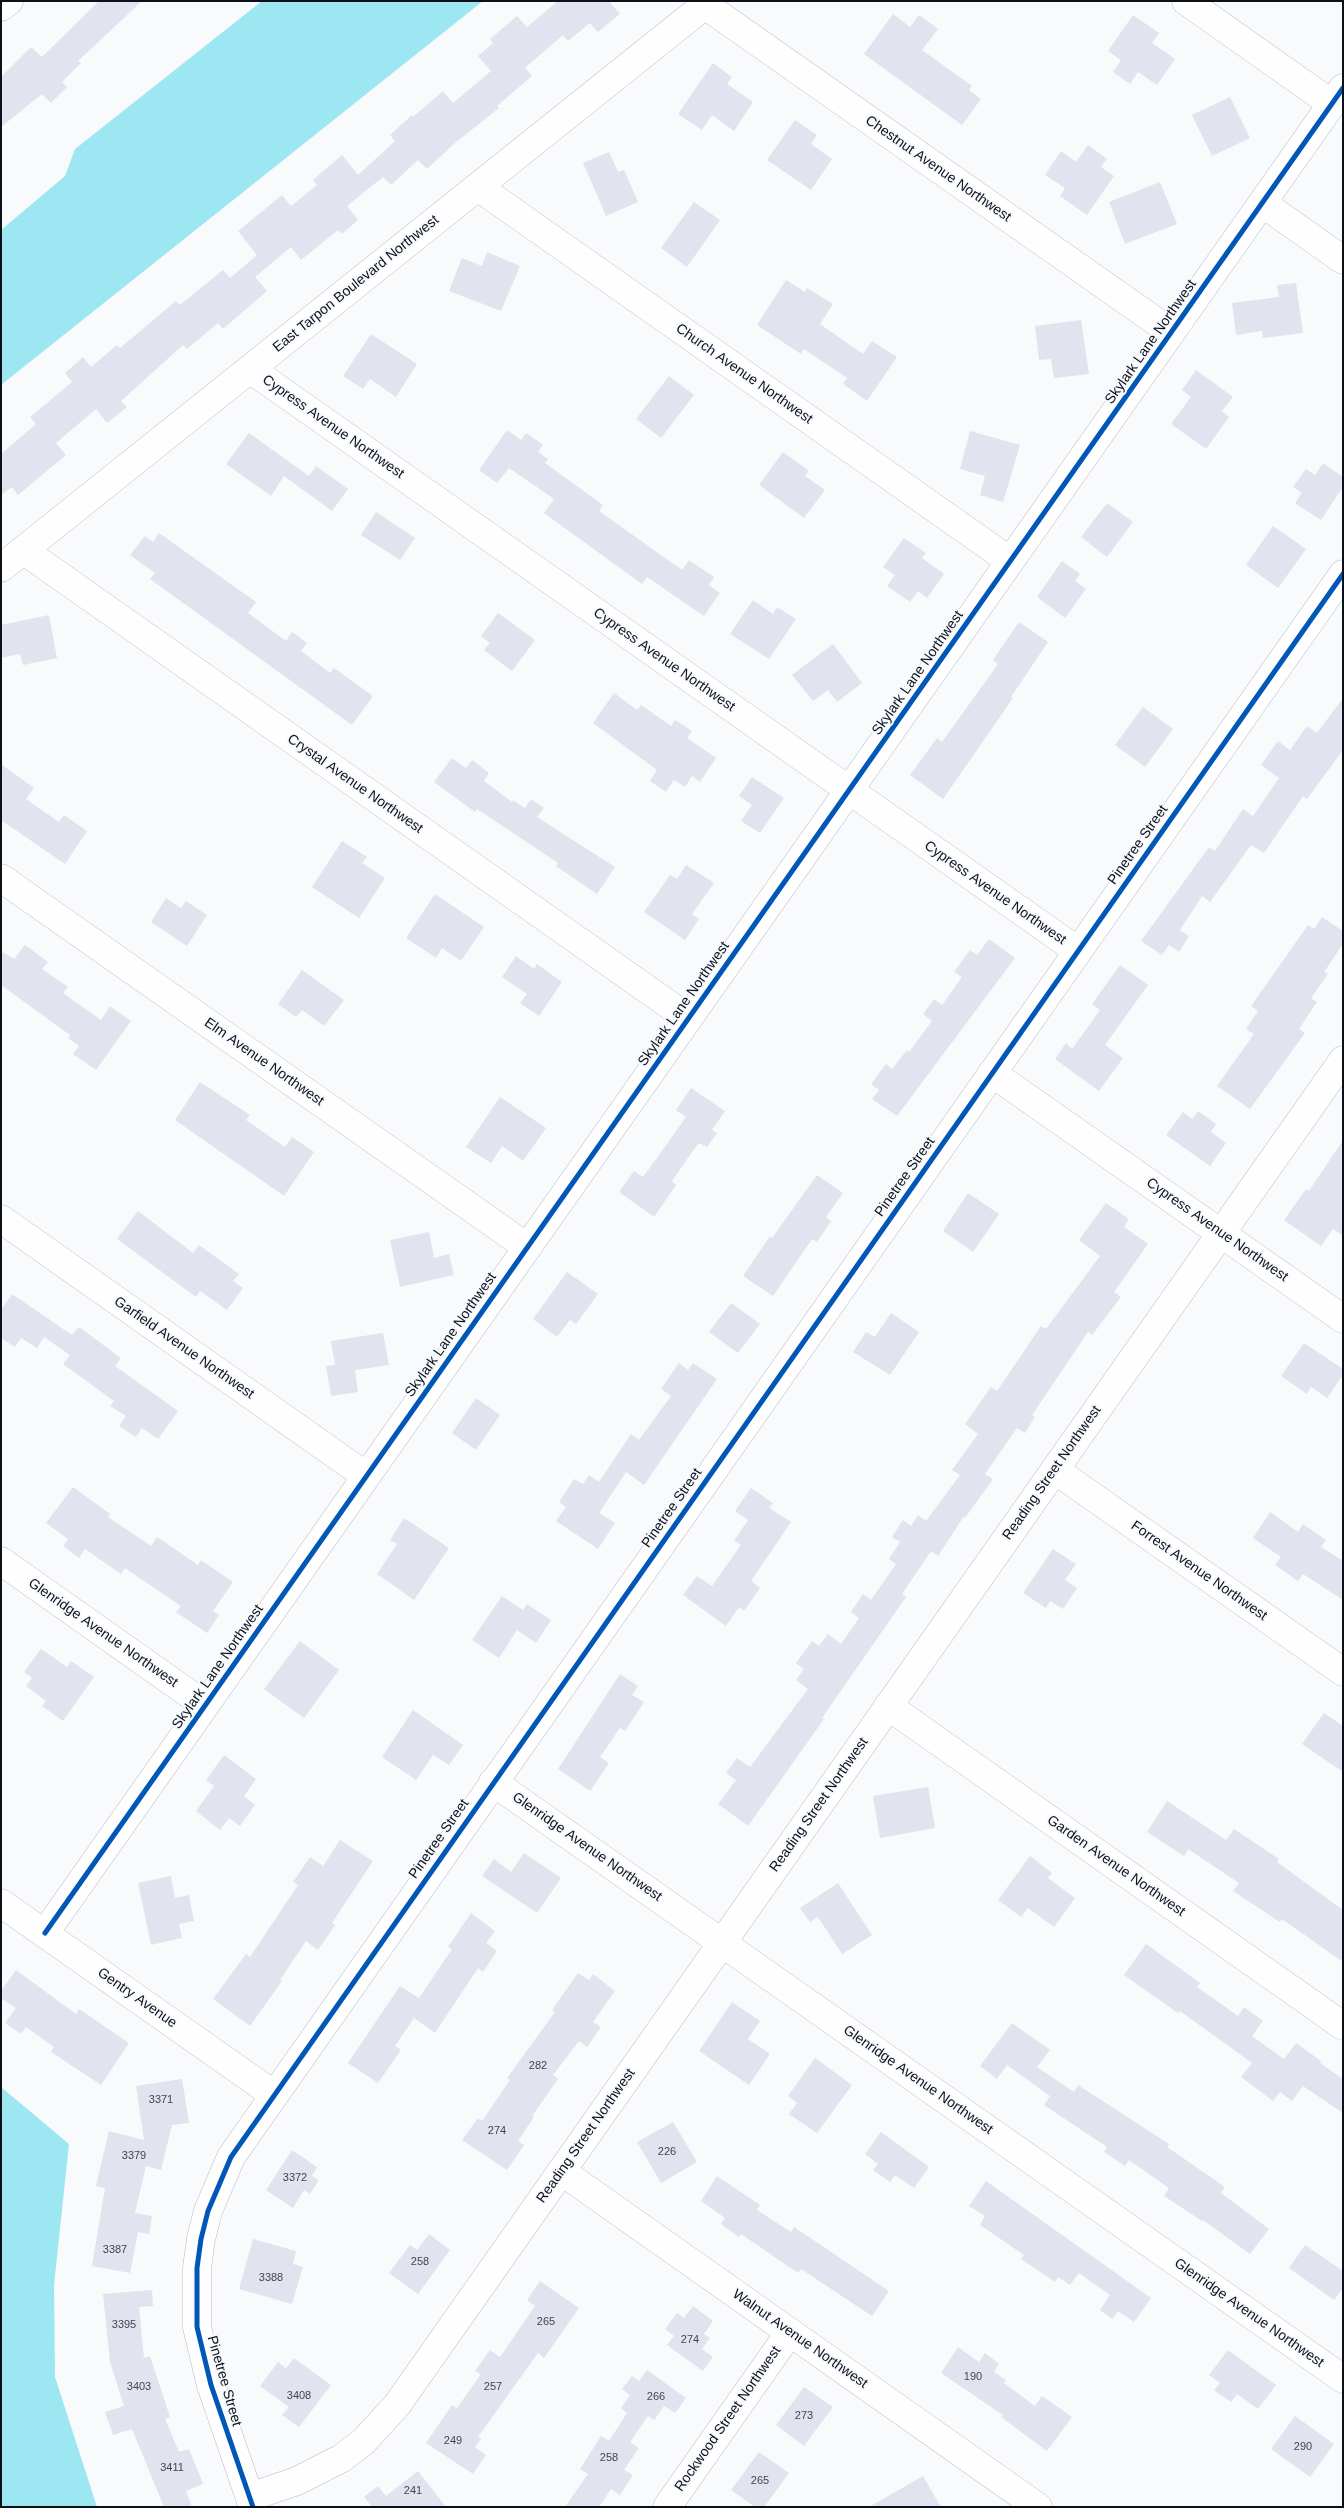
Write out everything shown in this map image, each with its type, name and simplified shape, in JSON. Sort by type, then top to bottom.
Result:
[{"type":"street","points":[[1,7],[8,1]]},
{"type":"street","points":[[1186,1],[1337,96]]},
{"type":"street","name":"East Tarpon Boulevard Northwest","points":[[1,568],[708,3]]},
{"type":"street","name":"Chestnut Avenue Northwest","points":[[708,3],[1171,332]]},
{"type":"street","name":"Skylark Lane Northwest","points":[[45,1933],[1337,96]]},
{"type":"street","name":"Church Avenue Northwest","points":[[478,187],[1010,561]]},
{"type":"street","points":[[1262,203],[1343,260]]},
{"type":"street","name":"Cypress Avenue Northwest","points":[[250,369],[1078,951]]},
{"type":"street","name":"Crystal Avenue Northwest","points":[[23,550],[688,1018]]},
{"type":"street","name":"Pinetree Street","points":[[252,2502],[202,2355],[197,2327],[197,2268],[208,2211],[218,2183],[231,2157],[273,2094],[1343,574]]},
{"type":"street","name":"Elm Avenue Northwest","points":[[1,878],[527,1247]]},
{"type":"street","name":"Reading Street Northwest","points":[[252,2502],[321,2470],[363,2442],[381,2424],[1343,1060]]},
{"type":"street","name":"Cypress Avenue Northwest","points":[[992,1073],[1343,1319]]},
{"type":"street","name":"Garfield Avenue Northwest","points":[[1,1219],[366,1476]]},
{"type":"street","name":"Forrest Avenue Northwest","points":[[1054,1470],[1343,1672]]},
{"type":"street","name":"Glenridge Avenue Northwest","points":[[1,1561],[206,1705]]},
{"type":"street","name":"Garden Avenue Northwest","points":[[888,1706],[1343,2026]]},
{"type":"street","name":"Glenridge Avenue Northwest","points":[[493,1782],[1343,2379]]},
{"type":"street","name":"Gentry Avenue","points":[[1,1903],[273,2094]]},
{"type":"street","name":"Walnut Avenue Northwest","points":[[561,2171],[790,2332],[1022,2502]]},
{"type":"street","name":"Rockwood Street Northwest","points":[[667,2507],[790,2332]]},
{"type":"water","points":[[262,1],[483,1],[1,385],[1,230],[65,176],[75,149]]},
{"type":"water","points":[[1,2087],[69,2144],[54,2285],[55,2377],[97,2507],[1,2507]]},
{"type":"building","points":[[99,1],[142,1],[78,61],[81,63],[62,82],[67,87],[51,103],[42,94],[1,127],[1,77],[31,47],[42,57]]},
{"type":"building","points":[[558,1],[609,1],[620,14],[598,32],[590,23],[568,41],[563,35],[525,68],[532,76],[497,106],[499,108],[455,143],[427,169],[418,160],[391,185],[383,177],[347,206],[358,220],[342,234],[338,230],[301,260],[291,247],[255,277],[267,291],[223,329],[218,323],[187,349],[183,345],[121,401],[127,407],[107,423],[96,409],[56,443],[66,455],[18,495],[12,487],[1,495],[1,454],[36,424],[30,417],[72,382],[65,373],[83,357],[91,367],[117,345],[120,348],[176,301],[180,305],[223,270],[230,278],[257,255],[238,231],[282,195],[291,206],[317,185],[313,180],[342,155],[358,175],[395,141],[390,135],[412,115],[413,117],[443,91],[453,103],[491,71],[478,56],[493,43],[490,39],[517,16],[527,27]]},
{"type":"building","points":[[893,14],[910,27],[919,15],[938,29],[922,50],[972,86],[969,90],[981,99],[962,125],[864,54]]},
{"type":"building","points":[[1133,15],[1159,33],[1152,43],[1175,59],[1157,85],[1138,72],[1130,84],[1113,72],[1121,60],[1108,51]]},
{"type":"building","points":[[713,63],[732,77],[727,84],[753,102],[734,131],[712,115],[702,130],[678,114]]},
{"type":"building","points":[[1230,97],[1250,138],[1212,156],[1192,115]]},
{"type":"building","points":[[795,120],[817,135],[811,144],[832,159],[811,190],[767,160]]},
{"type":"building","points":[[1088,145],[1107,159],[1101,167],[1114,176],[1087,215],[1060,196],[1065,188],[1045,175],[1061,151],[1076,162]]},
{"type":"building","points":[[609,152],[618,172],[624,170],[638,202],[606,216],[583,163]]},
{"type":"building","points":[[1160,182],[1177,224],[1125,244],[1109,202]]},
{"type":"building","points":[[694,202],[720,220],[687,267],[661,248]]},
{"type":"building","points":[[487,252],[520,266],[501,311],[449,291],[462,258],[482,266]]},
{"type":"building","points":[[786,280],[805,292],[807,288],[833,304],[820,324],[863,354],[872,341],[897,357],[867,401],[843,384],[847,378],[804,349],[801,354],[757,325]]},
{"type":"building","points":[[1296,283],[1303,333],[1263,338],[1262,331],[1236,335],[1232,303],[1279,297],[1277,285]]},
{"type":"building","points":[[1081,320],[1089,374],[1054,378],[1051,359],[1039,360],[1035,326]]},
{"type":"building","points":[[371,334],[417,364],[396,397],[370,379],[363,389],[343,376]]},
{"type":"building","points":[[1196,370],[1233,397],[1222,411],[1229,417],[1206,449],[1171,424],[1191,397],[1182,390]]},
{"type":"building","points":[[669,376],[694,395],[661,438],[636,419]]},
{"type":"building","points":[[507,430],[521,440],[526,433],[543,445],[538,452],[548,459],[545,463],[603,505],[599,511],[682,570],[689,560],[714,577],[709,585],[720,593],[704,616],[647,577],[642,584],[544,513],[554,499],[509,468],[497,483],[479,470]]},
{"type":"building","points":[[970,431],[1020,445],[1003,502],[980,495],[985,476],[960,469]]},
{"type":"building","points":[[249,433],[309,476],[316,466],[348,489],[332,511],[284,476],[271,496],[226,464]]},
{"type":"building","points":[[783,452],[809,471],[805,476],[825,490],[804,518],[759,485]]},
{"type":"building","points":[[1323,463],[1343,477],[1343,487],[1321,520],[1295,503],[1302,493],[1293,487],[1306,469],[1315,475]]},
{"type":"building","points":[[1107,503],[1133,522],[1107,557],[1081,537]]},
{"type":"building","points":[[376,512],[415,538],[400,560],[361,535]]},
{"type":"building","points":[[1273,526],[1306,549],[1278,588],[1246,565]]},
{"type":"building","points":[[159,533],[256,602],[248,613],[286,641],[292,632],[307,643],[301,651],[330,673],[334,668],[373,696],[352,725],[150,579],[155,573],[130,555],[145,536],[153,542]]},
{"type":"building","points":[[904,538],[926,553],[922,558],[944,574],[927,598],[918,591],[910,602],[887,586],[895,575],[883,567]]},
{"type":"building","points":[[1062,561],[1080,574],[1075,581],[1086,589],[1065,618],[1037,597]]},
{"type":"building","points":[[753,600],[773,614],[777,607],[796,619],[769,659],[730,634]]},
{"type":"building","points":[[498,613],[535,640],[512,671],[484,650],[490,643],[481,636]]},
{"type":"building","points":[[49,615],[57,658],[23,665],[20,654],[1,658],[1,625]]},
{"type":"building","points":[[1019,622],[1048,642],[1011,697],[1013,698],[943,799],[910,775],[937,738],[942,742],[998,664],[993,660]]},
{"type":"building","points":[[833,644],[862,683],[837,702],[828,690],[813,701],[792,675]]},
{"type":"building","points":[[614,693],[637,710],[641,705],[671,726],[675,720],[692,731],[687,738],[716,758],[700,782],[692,776],[685,787],[674,780],[666,792],[650,781],[657,770],[593,723]]},
{"type":"building","points":[[1343,698],[1343,750],[1307,799],[1303,796],[1264,853],[1251,845],[1210,902],[1202,896],[1180,930],[1189,936],[1179,952],[1169,945],[1162,955],[1141,941],[1209,847],[1215,851],[1243,809],[1253,816],[1279,778],[1261,765],[1278,741],[1290,750],[1307,726],[1317,733]]},
{"type":"building","points":[[1143,707],[1173,729],[1145,767],[1115,745]]},
{"type":"building","points":[[452,758],[466,768],[472,760],[489,773],[484,781],[512,802],[513,800],[525,808],[531,799],[544,808],[537,817],[615,867],[597,894],[556,866],[558,863],[477,809],[475,812],[434,782]]},
{"type":"building","points":[[1,764],[34,788],[26,799],[59,822],[64,815],[87,831],[65,864],[1,820]]},
{"type":"building","points":[[752,777],[784,798],[760,833],[741,821],[752,805],[739,796]]},
{"type":"building","points":[[342,841],[367,857],[362,863],[385,878],[359,918],[312,887]]},
{"type":"building","points":[[686,865],[714,883],[692,914],[699,919],[685,940],[644,912],[670,875],[677,879]]},
{"type":"building","points":[[435,894],[484,927],[461,961],[442,948],[436,958],[406,938]]},
{"type":"building","points":[[166,898],[181,908],[186,901],[207,915],[187,946],[151,922]]},
{"type":"building","points":[[1322,917],[1343,931],[1343,944],[1324,972],[1328,974],[1311,998],[1317,1002],[1299,1029],[1305,1033],[1250,1109],[1217,1086],[1254,1034],[1246,1029],[1258,1011],[1251,1006],[1308,925],[1314,929]]},
{"type":"building","points":[[989,939],[1015,958],[897,1116],[872,1099],[879,1090],[871,1084],[886,1064],[892,1069],[907,1050],[909,1052],[932,1021],[923,1014],[934,999],[942,1005],[962,977],[954,972],[970,950],[977,955]]},
{"type":"building","points":[[25,945],[48,962],[42,969],[68,987],[63,993],[101,1020],[110,1006],[131,1021],[96,1070],[73,1054],[79,1046],[68,1038],[70,1035],[1,985],[1,951],[14,959]]},
{"type":"building","points":[[516,956],[534,969],[537,964],[562,982],[539,1016],[520,1003],[527,994],[502,977]]},
{"type":"building","points":[[1120,965],[1148,985],[1105,1045],[1123,1058],[1099,1091],[1055,1059],[1066,1043],[1072,1049],[1100,1010],[1092,1004]]},
{"type":"building","points":[[302,970],[344,1000],[324,1026],[302,1010],[296,1017],[278,1004]]},
{"type":"building","points":[[200,1082],[250,1115],[246,1120],[285,1147],[292,1137],[314,1152],[284,1196],[175,1120]]},
{"type":"building","points":[[691,1088],[725,1111],[712,1130],[717,1133],[707,1147],[699,1143],[692,1152],[672,1181],[676,1185],[654,1217],[619,1192],[634,1171],[643,1177],[686,1117],[676,1110]]},
{"type":"building","points":[[500,1097],[546,1128],[523,1161],[502,1146],[491,1163],[466,1147]]},
{"type":"building","points":[[1198,1111],[1216,1124],[1211,1132],[1226,1143],[1210,1166],[1166,1135],[1183,1112],[1192,1119]]},
{"type":"building","points":[[1343,1140],[1343,1236],[1333,1229],[1321,1246],[1284,1220],[1306,1189],[1309,1191]]},
{"type":"building","points":[[817,1175],[843,1193],[826,1217],[831,1221],[817,1242],[812,1239],[773,1296],[743,1276],[770,1236],[772,1238]]},
{"type":"building","points":[[968,1193],[999,1214],[973,1252],[943,1231]]},
{"type":"building","points":[[1106,1203],[1129,1219],[1124,1227],[1148,1244],[1114,1292],[1121,1297],[1092,1335],[1088,1332],[1032,1415],[1035,1417],[1025,1433],[1017,1428],[985,1474],[993,1479],[965,1518],[964,1516],[938,1556],[931,1551],[902,1594],[906,1597],[822,1718],[824,1719],[748,1826],[718,1804],[736,1780],[726,1773],[737,1758],[750,1767],[808,1689],[796,1680],[804,1669],[796,1663],[812,1641],[819,1646],[828,1634],[841,1644],[859,1618],[851,1612],[863,1594],[871,1600],[896,1564],[889,1559],[900,1542],[892,1537],[903,1520],[911,1526],[918,1515],[926,1521],[960,1475],[952,1470],[978,1434],[965,1424],[991,1387],[997,1391],[1041,1326],[1046,1329],[1100,1256],[1079,1240]]},
{"type":"building","points":[[138,1211],[193,1253],[199,1245],[239,1274],[233,1281],[243,1288],[227,1310],[200,1291],[196,1297],[117,1239]]},
{"type":"building","points":[[429,1232],[434,1258],[449,1254],[454,1275],[400,1287],[390,1240]]},
{"type":"building","points":[[567,1272],[598,1294],[576,1324],[570,1320],[557,1337],[533,1319]]},
{"type":"building","points":[[12,1294],[72,1335],[79,1327],[121,1358],[115,1366],[178,1411],[158,1439],[142,1428],[136,1437],[119,1426],[126,1416],[110,1406],[114,1401],[63,1364],[70,1355],[44,1337],[37,1348],[21,1338],[15,1347],[1,1338],[1,1310]]},
{"type":"building","points":[[731,1303],[760,1324],[738,1353],[709,1332]]},
{"type":"building","points":[[891,1313],[919,1332],[890,1375],[853,1352],[866,1332],[875,1337]]},
{"type":"building","points":[[383,1333],[389,1365],[355,1370],[358,1392],[331,1396],[326,1366],[335,1365],[331,1341]]},
{"type":"building","points":[[1304,1343],[1343,1369],[1343,1375],[1327,1398],[1311,1387],[1307,1394],[1281,1376]]},
{"type":"building","points":[[679,1363],[688,1370],[693,1363],[717,1379],[644,1485],[626,1472],[599,1513],[615,1523],[598,1549],[556,1521],[566,1507],[559,1502],[574,1479],[583,1484],[589,1475],[599,1482],[631,1434],[639,1440],[671,1396],[661,1389]]},
{"type":"building","points":[[476,1398],[500,1415],[476,1450],[452,1433]]},
{"type":"building","points":[[73,1487],[110,1514],[108,1517],[151,1546],[157,1537],[198,1565],[201,1560],[233,1582],[213,1611],[219,1615],[207,1633],[176,1612],[181,1606],[125,1568],[121,1574],[85,1549],[79,1558],[63,1546],[68,1539],[46,1523]]},
{"type":"building","points":[[751,1488],[773,1503],[769,1508],[791,1522],[751,1581],[760,1588],[744,1611],[739,1607],[726,1626],[683,1595],[697,1576],[712,1586],[741,1545],[734,1541],[748,1520],[735,1511]]},
{"type":"building","points":[[1270,1512],[1298,1532],[1303,1524],[1326,1540],[1321,1547],[1343,1561],[1343,1600],[1303,1574],[1298,1581],[1275,1565],[1281,1557],[1253,1538]]},
{"type":"building","points":[[404,1518],[449,1548],[414,1600],[377,1574],[397,1544],[390,1540]]},
{"type":"building","points":[[1053,1549],[1076,1564],[1065,1580],[1077,1588],[1063,1609],[1050,1601],[1046,1608],[1023,1593]]},
{"type":"building","points":[[502,1596],[523,1610],[527,1604],[551,1620],[536,1643],[517,1630],[499,1658],[472,1640]]},
{"type":"building","points":[[300,1641],[339,1670],[304,1718],[264,1689]]},
{"type":"building","points":[[41,1649],[67,1667],[71,1661],[94,1677],[63,1721],[42,1706],[46,1701],[26,1686],[32,1678],[24,1672]]},
{"type":"building","points":[[620,1674],[638,1686],[632,1695],[644,1702],[625,1731],[620,1728],[600,1757],[609,1763],[590,1791],[558,1769]]},
{"type":"building","points":[[413,1710],[463,1745],[449,1765],[433,1755],[416,1780],[382,1757]]},
{"type":"building","points":[[1324,1713],[1343,1726],[1343,1772],[1302,1744]]},
{"type":"building","points":[[224,1755],[256,1779],[244,1796],[255,1805],[240,1826],[229,1818],[220,1830],[196,1811],[214,1786],[206,1780]]},
{"type":"building","points":[[928,1787],[935,1828],[880,1838],[873,1796]]},
{"type":"building","points":[[1167,1801],[1226,1840],[1234,1829],[1279,1859],[1277,1862],[1343,1910],[1343,1962],[1282,1919],[1280,1922],[1233,1891],[1239,1883],[1188,1849],[1184,1856],[1147,1832]]},
{"type":"building","points":[[340,1840],[373,1861],[332,1923],[335,1925],[318,1950],[306,1941],[280,1980],[282,1981],[250,2026],[213,1999],[246,1954],[250,1957],[298,1885],[293,1882],[310,1857],[323,1866]]},
{"type":"building","points":[[524,1853],[561,1878],[537,1913],[482,1876],[494,1859],[511,1872]]},
{"type":"building","points":[[1030,1856],[1052,1873],[1048,1878],[1075,1898],[1054,1927],[1028,1908],[1021,1917],[998,1900]]},
{"type":"building","points":[[171,1876],[175,1898],[189,1895],[194,1921],[179,1924],[182,1938],[151,1945],[138,1883]]},
{"type":"building","points":[[838,1883],[872,1935],[842,1954],[818,1917],[810,1922],[800,1908]]},
{"type":"building","points":[[471,1913],[495,1931],[486,1943],[497,1951],[483,1972],[478,1968],[435,2033],[414,2018],[395,2046],[401,2050],[378,2083],[348,2063],[400,1986],[419,1998],[452,1949],[448,1947]]},
{"type":"building","points":[[1146,1944],[1200,1983],[1197,1987],[1238,2016],[1244,2007],[1263,2021],[1252,2036],[1284,2059],[1296,2043],[1343,2079],[1343,2113],[1303,2086],[1292,2101],[1280,2092],[1273,2101],[1241,2077],[1252,2063],[1180,2011],[1178,2013],[1124,1975]]},
{"type":"building","points":[[16,1970],[76,2014],[79,2009],[129,2043],[101,2085],[51,2052],[54,2047],[26,2027],[21,2034],[5,2023],[16,2008],[1,1998],[1,1991]]},
{"type":"building","points":[[578,1973],[589,1980],[593,1974],[615,1991],[593,2022],[601,2027],[587,2047],[579,2041],[553,2075],[558,2079],[532,2116],[534,2117],[518,2141],[524,2145],[507,2170],[462,2140],[478,2118],[482,2121],[510,2080],[507,2078],[555,2012],[552,2010]]},
{"type":"building","points":[[732,2002],[760,2021],[748,2039],[770,2054],[749,2085],[699,2051]]},
{"type":"building","points":[[1012,2023],[1050,2050],[1037,2067],[1074,2092],[1078,2085],[1169,2144],[1167,2147],[1225,2187],[1221,2193],[1269,2229],[1250,2254],[1203,2220],[1164,2196],[1169,2188],[1129,2160],[1125,2166],[1104,2152],[1107,2147],[1044,2105],[1050,2096],[1007,2065],[997,2079],[980,2066]]},
{"type":"building","points":[[815,2058],[852,2085],[817,2133],[789,2114],[797,2103],[788,2096]]},
{"type":"building","points":[[182,2079],[189,2123],[172,2125],[161,2170],[146,2166],[135,2213],[152,2216],[149,2234],[138,2232],[130,2273],[92,2266],[105,2188],[96,2186],[109,2131],[144,2140],[136,2086]]},
{"type":"building","points":[[673,2122],[697,2162],[661,2183],[637,2142]]},
{"type":"building","points":[[881,2132],[929,2167],[914,2188],[895,2175],[890,2182],[873,2170],[878,2164],[865,2154]]},
{"type":"building","points":[[292,2150],[317,2167],[312,2176],[319,2180],[310,2194],[304,2190],[293,2208],[266,2190]]},
{"type":"building","points":[[717,2176],[760,2205],[757,2210],[791,2232],[794,2227],[889,2291],[872,2316],[801,2269],[798,2273],[741,2234],[739,2237],[721,2224],[725,2218],[701,2201]]},
{"type":"building","points":[[986,2181],[1151,2298],[1134,2322],[1118,2311],[1112,2319],[1100,2310],[1110,2295],[1079,2273],[1070,2285],[1058,2277],[1055,2282],[1021,2259],[1024,2255],[980,2225],[985,2216],[969,2206]]},
{"type":"building","points":[[429,2234],[450,2250],[418,2294],[389,2273],[410,2245],[417,2250]]},
{"type":"building","points":[[253,2239],[296,2251],[293,2264],[303,2267],[292,2304],[239,2289]]},
{"type":"building","points":[[1305,2245],[1343,2271],[1343,2288],[1334,2300],[1289,2268]]},
{"type":"building","points":[[540,2281],[579,2308],[544,2358],[538,2353],[478,2437],[481,2439],[475,2447],[486,2455],[473,2474],[426,2443],[452,2405],[457,2408],[481,2374],[475,2371],[490,2350],[500,2357],[535,2306],[527,2300]]},
{"type":"building","points":[[152,2290],[153,2306],[139,2307],[144,2358],[150,2356],[170,2417],[165,2419],[179,2452],[189,2449],[203,2484],[186,2491],[192,2507],[164,2507],[132,2429],[113,2435],[105,2412],[124,2406],[110,2362],[103,2294]]},
{"type":"building","points":[[693,2306],[713,2321],[704,2334],[710,2338],[702,2349],[713,2357],[703,2371],[667,2345],[674,2336],[665,2329],[677,2313],[684,2318]]},
{"type":"building","points":[[958,2347],[979,2362],[985,2353],[999,2364],[994,2372],[1006,2380],[1004,2383],[1035,2406],[1042,2396],[1072,2417],[1047,2451],[1001,2417],[1003,2415],[941,2373]]},
{"type":"building","points":[[1228,2350],[1276,2385],[1258,2409],[1237,2394],[1231,2402],[1214,2390],[1220,2383],[1209,2375]]},
{"type":"building","points":[[294,2358],[331,2385],[299,2427],[282,2415],[289,2407],[260,2386],[278,2362],[286,2368]]},
{"type":"building","points":[[647,2370],[686,2398],[675,2413],[664,2406],[654,2420],[648,2416],[630,2442],[639,2448],[624,2470],[633,2475],[620,2495],[611,2489],[599,2507],[565,2507],[588,2474],[580,2469],[601,2436],[609,2441],[627,2413],[621,2408],[630,2395],[622,2389],[632,2376],[639,2381]]},
{"type":"building","points":[[804,2387],[833,2407],[804,2446],[776,2425]]},
{"type":"building","points":[[1295,2416],[1334,2444],[1310,2477],[1271,2449]]},
{"type":"building","points":[[759,2452],[789,2473],[764,2507],[755,2507],[731,2490]]},
{"type":"building","points":[[418,2471],[446,2507],[372,2507],[364,2497],[378,2486],[386,2496]]},
{"type":"building","points":[[923,2476],[941,2507],[869,2507]]},
{"type":"cycle path","points":[[45,1933],[1343,88]]},
{"type":"cycle path","points":[[253,2507],[211,2385],[197,2327],[197,2268],[201,2239],[208,2211],[231,2157],[1343,574]]}]
